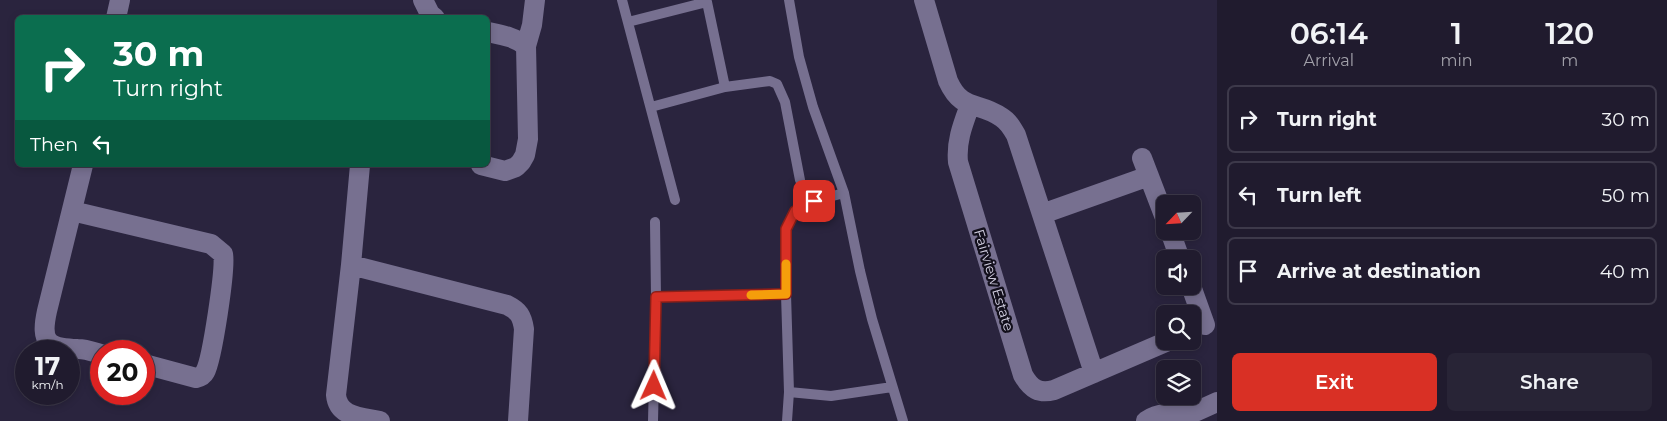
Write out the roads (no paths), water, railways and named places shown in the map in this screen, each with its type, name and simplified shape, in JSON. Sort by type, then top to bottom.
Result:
[{"type":"street","points":[[117,15],[120,0]]},
{"type":"street","points":[[423,0],[431,15]]},
{"type":"street","points":[[489,167],[505,171],[516,167],[525,155],[528,139],[526,46],[532,25],[535,0]]},
{"type":"street","points":[[924,0],[953,92],[960,100],[1002,117],[1016,135],[1094,373]]},
{"type":"street","points":[[490,32],[506,36],[526,46]]},
{"type":"street","name":"Fairview Estate","points":[[970,105],[959,138],[958,162],[1023,375],[1029,385],[1036,390],[1045,392],[1054,390],[1156,346]]},
{"type":"street","points":[[83,167],[45,322],[46,337],[50,342],[60,348],[90,352]]},
{"type":"street","points":[[360,167],[351,265],[336,384],[337,404],[343,411],[352,415],[380,421]]},
{"type":"street","points":[[1042,214],[1146,167],[1156,195]]},
{"type":"street","points":[[72,211],[211,244],[223,254],[224,266],[217,316],[205,373],[196,378],[155,367]]},
{"type":"street","points":[[351,265],[507,305],[518,312],[522,317],[524,329],[518,421]]},
{"type":"street","points":[[1194,295],[1205,325]]},
{"type":"street","points":[[1146,421],[1160,414],[1172,413],[1183,418],[1217,402]]},
{"type":"lane","points":[[622,0],[674,200]]},
{"type":"lane","points":[[789,0],[799,57],[821,132],[844,193],[872,319],[904,421]]},
{"type":"lane","points":[[628,22],[707,1],[725,87]]},
{"type":"lane","points":[[651,108],[725,87],[770,81],[777,84],[784,102],[800,180]]},
{"type":"lane","points":[[787,421],[789,392],[786,229],[793,214],[799,208],[806,204],[844,193]]},
{"type":"lane","points":[[653,421],[656,297],[655,222]]},
{"type":"lane","points":[[656,297],[786,294]]},
{"type":"lane","points":[[789,392],[831,396],[892,387]]}]
